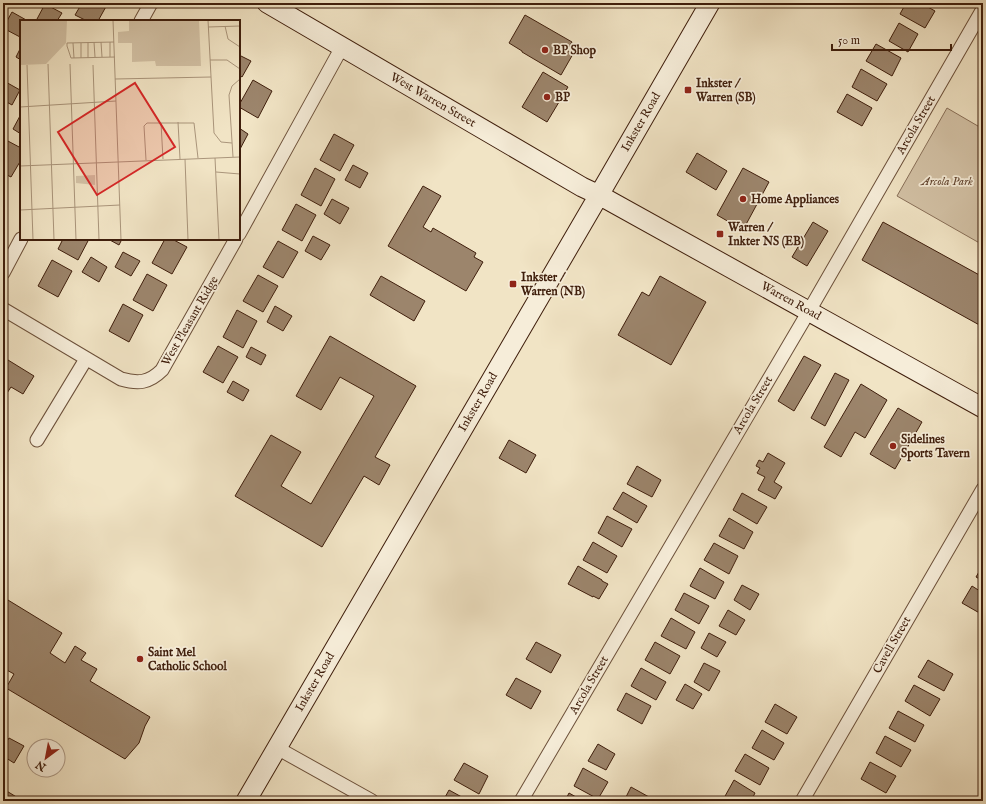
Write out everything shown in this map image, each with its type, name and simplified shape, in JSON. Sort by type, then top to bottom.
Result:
[{"type":"main road","name":"West Warren Street","points":[[267,3],[582,187],[599,195]]},
{"type":"main road","name":"Inkster Road","points":[[246,801],[710,3]]},
{"type":"main road","name":"Warren Road","points":[[599,195],[983,408]]},
{"type":"street","points":[[142,20],[151,3]]},
{"type":"street","name":"Arcola Street","points":[[521,801],[809,311],[983,8]]},
{"type":"street","points":[[240,232],[342,47]]},
{"type":"street","points":[[3,273],[21,240]]},
{"type":"street","name":"West Pleasant Ridge","points":[[3,309],[121,379],[130,382],[141,382],[148,380],[162,370],[235,240]]},
{"type":"street","points":[[37,440],[86,358]]},
{"type":"street","name":"Cavell Street","points":[[802,801],[983,489]]},
{"type":"street","points":[[277,748],[372,801]]},
{"type":"green space","name":"Arcola Park","points":[[947,108],[983,129],[983,245],[897,196]]},
{"type":"building","points":[[82,3],[108,3],[99,20],[85,20],[75,15]]},
{"type":"building","points":[[906,3],[921,3],[935,11],[925,28],[900,14]]},
{"type":"building","points":[[45,4],[62,13],[58,20],[37,19]]},
{"type":"building","points":[[12,12],[26,20],[20,20],[20,37],[3,28]]},
{"type":"building","points":[[525,15],[572,42],[567,50],[573,54],[561,75],[509,43]]},
{"type":"building","points":[[899,23],[918,34],[908,52],[889,41]]},
{"type":"building","points":[[876,44],[901,58],[892,76],[866,61]]},
{"type":"building","points":[[20,49],[20,59],[16,57]]},
{"type":"building","points":[[240,56],[251,61],[242,77],[240,76]]},
{"type":"building","points":[[861,69],[887,84],[877,101],[852,87]]},
{"type":"building","points":[[543,72],[568,87],[547,122],[522,107]]},
{"type":"building","points":[[253,80],[272,91],[258,118],[240,108],[240,103]]},
{"type":"building","points":[[4,81],[20,90],[12,105],[3,100]]},
{"type":"building","points":[[847,94],[872,108],[862,126],[837,112]]},
{"type":"building","points":[[20,116],[20,133],[13,129]]},
{"type":"building","points":[[240,129],[248,134],[240,149]]},
{"type":"building","points":[[334,134],[354,145],[340,171],[320,160]]},
{"type":"building","points":[[6,140],[20,147],[20,162],[11,177],[3,173],[3,145]]},
{"type":"building","points":[[697,153],[727,171],[716,190],[686,172]]},
{"type":"building","points":[[353,165],[368,173],[360,188],[345,180]]},
{"type":"building","points":[[315,168],[335,179],[321,206],[301,195]]},
{"type":"building","name":"Home Appliances","points":[[743,168],[769,182],[743,230],[717,215]]},
{"type":"building","points":[[423,186],[441,196],[423,227],[431,232],[433,228],[476,253],[474,257],[483,262],[466,291],[388,246]]},
{"type":"building","points":[[332,199],[349,208],[340,224],[324,214]]},
{"type":"building","points":[[296,204],[316,215],[302,241],[282,230]]},
{"type":"building","points":[[813,222],[828,231],[807,266],[792,257]]},
{"type":"building","points":[[883,222],[983,277],[983,327],[862,260]]},
{"type":"building","points":[[313,236],[330,245],[321,260],[305,251]]},
{"type":"building","points":[[62,240],[88,240],[78,260],[58,249]]},
{"type":"building","points":[[110,240],[122,240],[119,245]]},
{"type":"building","points":[[164,240],[174,240],[187,247],[172,274],[152,263]]},
{"type":"building","points":[[278,241],[298,252],[283,278],[263,267]]},
{"type":"building","points":[[123,252],[140,261],[131,276],[115,267]]},
{"type":"building","points":[[91,257],[107,267],[99,282],[82,272]]},
{"type":"building","points":[[52,260],[72,271],[58,297],[38,286]]},
{"type":"building","points":[[147,274],[167,285],[153,311],[133,300]]},
{"type":"building","points":[[258,275],[278,286],[263,312],[243,301]]},
{"type":"building","points":[[381,276],[425,301],[414,321],[370,295]]},
{"type":"building","points":[[660,276],[706,302],[671,365],[618,335],[642,292],[649,296]]},
{"type":"building","points":[[123,304],[143,315],[129,342],[109,331]]},
{"type":"building","points":[[275,306],[292,316],[283,331],[267,322]]},
{"type":"building","points":[[237,310],[257,321],[243,348],[223,337]]},
{"type":"building","points":[[330,336],[416,386],[375,457],[390,465],[379,485],[364,476],[322,547],[235,496],[271,435],[301,452],[281,486],[311,504],[374,396],[340,377],[321,410],[296,396]]},
{"type":"building","points":[[218,346],[238,357],[223,383],[203,372]]},
{"type":"building","points":[[251,347],[266,355],[261,365],[246,357]]},
{"type":"building","points":[[804,356],[821,365],[794,411],[778,401]]},
{"type":"building","points":[[8,360],[34,376],[23,394],[11,387],[7,393],[3,390],[3,369]]},
{"type":"building","points":[[835,373],[849,380],[825,426],[811,418]]},
{"type":"building","points":[[233,381],[249,390],[243,401],[227,392]]},
{"type":"building","points":[[861,384],[887,400],[865,438],[855,432],[841,457],[824,447]]},
{"type":"building","points":[[898,408],[922,422],[895,469],[870,454]]},
{"type":"building","points":[[509,440],[536,455],[526,473],[499,458]]},
{"type":"building","points":[[768,453],[785,463],[774,482],[782,487],[775,499],[758,490],[765,477],[757,473],[760,468],[756,466],[759,460],[763,462]]},
{"type":"building","points":[[637,466],[661,480],[652,497],[627,484]]},
{"type":"building","points":[[623,492],[647,506],[637,523],[613,509]]},
{"type":"building","points":[[742,493],[767,507],[757,524],[733,510]]},
{"type":"building","points":[[607,516],[632,529],[622,547],[598,533]]},
{"type":"building","points":[[729,518],[753,532],[744,549],[719,536]]},
{"type":"building","points":[[593,542],[617,556],[607,573],[583,560]]},
{"type":"building","points":[[714,543],[738,556],[729,574],[704,560]]},
{"type":"building","points":[[983,565],[983,581],[976,577]]},
{"type":"building","points":[[578,566],[608,584],[599,599],[568,584]]},
{"type":"building","points":[[700,568],[724,582],[715,599],[690,586]]},
{"type":"building","points":[[742,585],[759,594],[750,610],[734,600]]},
{"type":"building","points":[[972,586],[983,593],[983,615],[962,603]]},
{"type":"building","points":[[684,593],[709,606],[699,624],[675,610]]},
{"type":"building","points":[[3,597],[62,633],[50,653],[65,663],[75,646],[86,653],[81,660],[97,669],[90,681],[150,717],[139,743],[125,759],[6,688],[14,674],[3,668]]},
{"type":"building","points":[[728,610],[745,620],[736,635],[719,626]]},
{"type":"building","points":[[671,618],[695,632],[686,649],[661,636]]},
{"type":"building","points":[[709,633],[726,642],[717,657],[701,648]]},
{"type":"building","points":[[536,642],[561,655],[551,673],[526,659]]},
{"type":"building","points":[[655,642],[680,656],[670,674],[645,660]]},
{"type":"building","points":[[928,660],[953,674],[944,691],[918,677]]},
{"type":"building","points":[[704,663],[720,671],[709,691],[694,682]]},
{"type":"building","points":[[641,668],[666,682],[656,700],[631,686]]},
{"type":"building","points":[[516,678],[541,691],[531,709],[506,695]]},
{"type":"building","points":[[685,684],[702,694],[693,709],[676,700]]},
{"type":"building","points":[[914,685],[940,699],[930,716],[905,701]]},
{"type":"building","points":[[626,693],[651,706],[642,724],[617,710]]},
{"type":"building","points":[[775,704],[797,717],[787,734],[765,722]]},
{"type":"building","points":[[898,711],[924,725],[915,742],[889,728]]},
{"type":"building","points":[[762,730],[784,743],[774,760],[752,748]]},
{"type":"building","points":[[885,736],[911,750],[901,767],[876,753]]},
{"type":"building","points":[[9,738],[24,746],[14,763],[3,756],[3,748]]},
{"type":"building","points":[[598,744],[615,754],[606,770],[588,761]]},
{"type":"building","points":[[745,754],[769,768],[760,785],[735,771]]},
{"type":"building","points":[[870,762],[896,776],[886,793],[861,779]]},
{"type":"building","points":[[464,763],[488,776],[479,794],[454,780]]},
{"type":"building","points":[[583,768],[608,782],[598,799],[574,786]]},
{"type":"building","points":[[734,780],[755,793],[751,801],[730,801],[724,798]]},
{"type":"building","points":[[631,787],[649,797],[646,801],[624,801]]},
{"type":"building","points":[[5,790],[23,801],[3,801],[3,794]]},
{"type":"building","points":[[449,790],[469,801],[443,801]]},
{"type":"building","points":[[569,793],[583,801],[565,801]]},
{"type":"place","name":"BP Shop","points":[[545,50]]},
{"type":"place","name":"Inkster / Warren (SB)","points":[[688,90]]},
{"type":"place","name":"BP","points":[[547,97]]},
{"type":"place","name":"Home Appliances","points":[[743,199]]},
{"type":"place","name":"Warren / Inkter NS (EB)","points":[[720,234]]},
{"type":"place","name":"Inkster / Warren (NB)","points":[[513,284]]},
{"type":"place","name":"Sidelines Sports Tavern","points":[[893,446]]},
{"type":"place","name":"Saint Mel Catholic School","points":[[140,659]]}]
